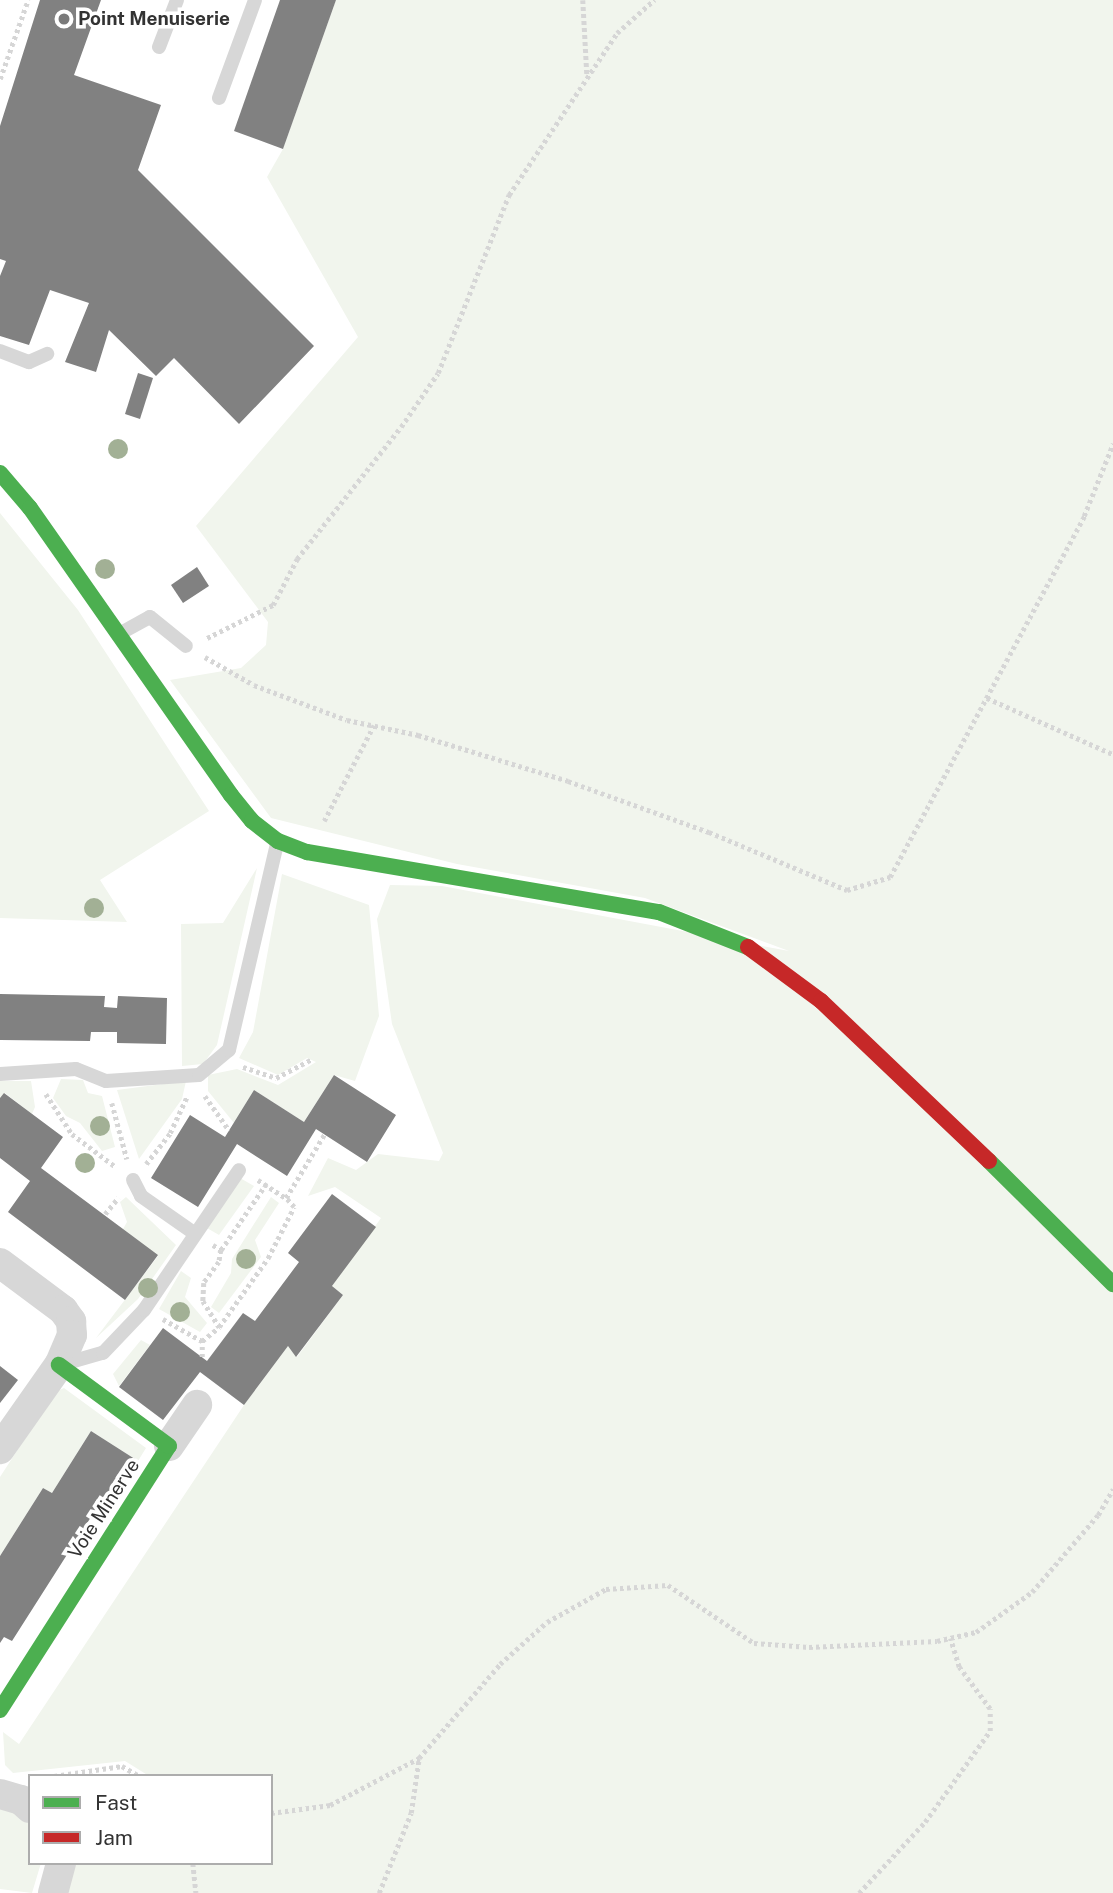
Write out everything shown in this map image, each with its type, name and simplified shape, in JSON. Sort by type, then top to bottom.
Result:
[{"type":"street","points":[[3,478],[118,634],[231,795],[252,821],[278,841],[307,852],[659,912],[747,947],[821,1001],[921,1093],[1113,1283]]},
{"type":"street","points":[[0,1263],[71,1321],[72,1335],[59,1365],[0,1450]]},
{"type":"street","points":[[59,1365],[169,1446],[197,1405]]},
{"type":"street","name":"Voie Minerve","points":[[0,1710],[169,1446]]},
{"type":"street","points":[[0,1794],[20,1800],[28,1806]]},
{"type":"street","points":[[54,1893],[61,1865]]},
{"type":"lane","points":[[159,47],[177,0]]},
{"type":"lane","points":[[219,98],[255,0]]},
{"type":"lane","points":[[0,351],[29,362],[47,354]]},
{"type":"lane","points":[[118,634],[150,617],[186,646]]},
{"type":"lane","points":[[0,1074],[76,1069],[106,1081],[199,1074],[229,1050],[237,1028],[278,841]]},
{"type":"lane","points":[[59,1365],[103,1353],[144,1310],[239,1170]]},
{"type":"lane","points":[[133,1180],[141,1196],[194,1233]]},
{"type":"path","points":[[0,79],[28,0]]},
{"type":"path","points":[[583,0],[587,75]]},
{"type":"path","points":[[186,646],[236,626],[272,605],[297,559],[401,427],[438,373],[490,233],[509,195],[617,33],[654,0]]},
{"type":"path","points":[[186,646],[254,685],[374,725],[568,781],[709,832],[847,890],[890,877],[1084,516],[1113,444]]},
{"type":"path","points":[[987,698],[1113,754]]},
{"type":"path","points":[[307,852],[374,725]]},
{"type":"path","points":[[215,1061],[276,1078],[312,1059]]},
{"type":"path","points":[[44,1072],[51,1108],[72,1135],[133,1180]]},
{"type":"path","points":[[199,1074],[208,1101],[229,1130]]},
{"type":"path","points":[[133,1180],[170,1133],[199,1074]]},
{"type":"path","points":[[106,1081],[133,1180]]},
{"type":"path","points":[[286,1198],[324,1135]]},
{"type":"path","points":[[202,1340],[219,1327],[268,1258],[294,1207],[266,1184],[239,1170]]},
{"type":"path","points":[[219,1327],[203,1301],[204,1283],[219,1262],[221,1250],[266,1184]]},
{"type":"path","points":[[194,1233],[221,1250]]},
{"type":"path","points":[[144,1310],[202,1340]]},
{"type":"path","points":[[202,1340],[202,1357]]},
{"type":"path","points":[[273,1813],[330,1805],[419,1758],[528,1638],[547,1622],[606,1588],[668,1585],[754,1643],[847,1646],[950,1638],[975,1632],[1032,1592],[1098,1515],[1113,1489]]},
{"type":"path","points":[[859,1893],[925,1822],[990,1731],[990,1709],[959,1667],[950,1638]]},
{"type":"path","points":[[379,1893],[411,1813],[419,1758]]},
{"type":"path","points":[[68,1774],[122,1766],[136,1774]]},
{"type":"path","points":[[193,1865],[197,1893]]},
{"type":"shaded area","points":[[336,0],[1113,0],[1113,1893],[62,1893],[69,1865],[273,1865],[273,1774],[146,1774],[125,1761],[13,1773],[5,1765],[3,1732],[19,1744],[244,1405],[288,1346],[297,1357],[343,1295],[332,1286],[381,1218],[335,1187],[308,1196],[328,1158],[356,1170],[378,1154],[439,1161],[443,1153],[392,1024],[377,919],[390,885],[442,886],[789,951],[645,898],[457,864],[271,818],[170,680],[241,668],[266,645],[268,622],[196,526],[358,337],[267,177],[283,149]]},
{"type":"shaded area","points":[[0,513],[78,610],[209,811],[100,880],[127,922],[0,918]]},
{"type":"shaded area","points":[[257,868],[217,1045],[203,1064],[182,1066],[181,924],[223,923]]},
{"type":"shaded area","points":[[282,874],[369,905],[379,1016],[355,1081],[334,1075],[304,1122],[254,1090],[234,1123],[208,1091],[208,1075],[237,1069],[278,1085],[316,1062],[307,1058],[278,1075],[239,1058],[253,1032]]},
{"type":"shaded area","points":[[61,1079],[83,1080],[88,1093],[102,1096],[115,1147],[102,1151],[80,1123],[66,1116],[53,1098]]},
{"type":"shaded area","points":[[0,1081],[31,1081],[35,1107],[32,1114],[5,1093],[0,1098]]},
{"type":"shaded area","points":[[186,1081],[182,1099],[139,1159],[117,1090]]},
{"type":"shaded area","points":[[240,1178],[254,1186],[219,1235],[207,1228]]},
{"type":"shaded area","points":[[126,1197],[176,1245],[138,1299],[96,1338],[158,1256],[123,1229],[127,1222],[120,1202]]},
{"type":"shaded area","points":[[271,1197],[279,1203],[255,1240],[261,1257],[219,1313],[211,1307],[231,1273],[232,1259]]},
{"type":"shaded area","points":[[181,1271],[191,1278],[185,1297],[207,1323],[200,1332],[159,1309]]},
{"type":"shaded area","points":[[141,1340],[150,1345],[119,1386],[113,1374]]},
{"type":"shaded area","points":[[64,1388],[146,1448],[138,1461],[91,1431],[52,1493],[43,1488],[0,1556],[0,1477],[55,1392]]},
{"type":"shaded area","points":[[0,1804],[28,1820],[28,1865],[40,1865],[32,1893],[0,1889]]},
{"type":"building","points":[[40,0],[101,0],[74,75],[161,105],[138,170],[314,346],[239,424],[174,358],[156,376],[109,330],[96,372],[65,362],[89,303],[50,290],[29,345],[0,336],[0,276],[6,261],[0,259],[0,126]]},
{"type":"building","points":[[280,0],[336,0],[283,149],[234,131]]},
{"type":"building","points":[[138,373],[153,378],[140,419],[125,414]]},
{"type":"building","points":[[197,567],[209,586],[183,603],[171,585]]},
{"type":"building","points":[[0,994],[105,996],[104,1007],[117,1008],[118,996],[167,998],[166,1044],[117,1043],[117,1032],[91,1032],[90,1041],[0,1040]]},
{"type":"building","points":[[334,1075],[396,1115],[367,1162],[316,1129],[287,1176],[237,1144],[198,1207],[151,1178],[190,1115],[225,1137],[254,1090],[304,1122]]},
{"type":"building","points":[[4,1093],[63,1137],[41,1168],[158,1255],[125,1300],[8,1212],[30,1181],[0,1158],[0,1098]]},
{"type":"building","points":[[332,1194],[376,1227],[332,1286],[343,1295],[296,1357],[288,1346],[244,1405],[200,1372],[163,1420],[119,1387],[163,1328],[207,1361],[243,1313],[255,1321],[299,1262],[288,1253]]},
{"type":"building","points":[[0,1366],[18,1380],[0,1403]]},
{"type":"building","points":[[91,1431],[138,1461],[98,1522],[91,1517],[12,1641],[4,1637],[0,1643],[0,1556],[43,1488],[52,1493]]},
{"type":"traffic: fast","points":[[0,473],[30,508],[231,795],[252,821],[278,841],[307,852],[659,912],[748,947]]},
{"type":"traffic: fast","points":[[989,1161],[1113,1284]]},
{"type":"traffic: fast","points":[[0,1710],[169,1446],[59,1365]]},
{"type":"traffic: jam","points":[[748,947],[821,1001],[989,1161]]},
{"type":"place","name":"Point Menuiserie","points":[[64,19]]}]
